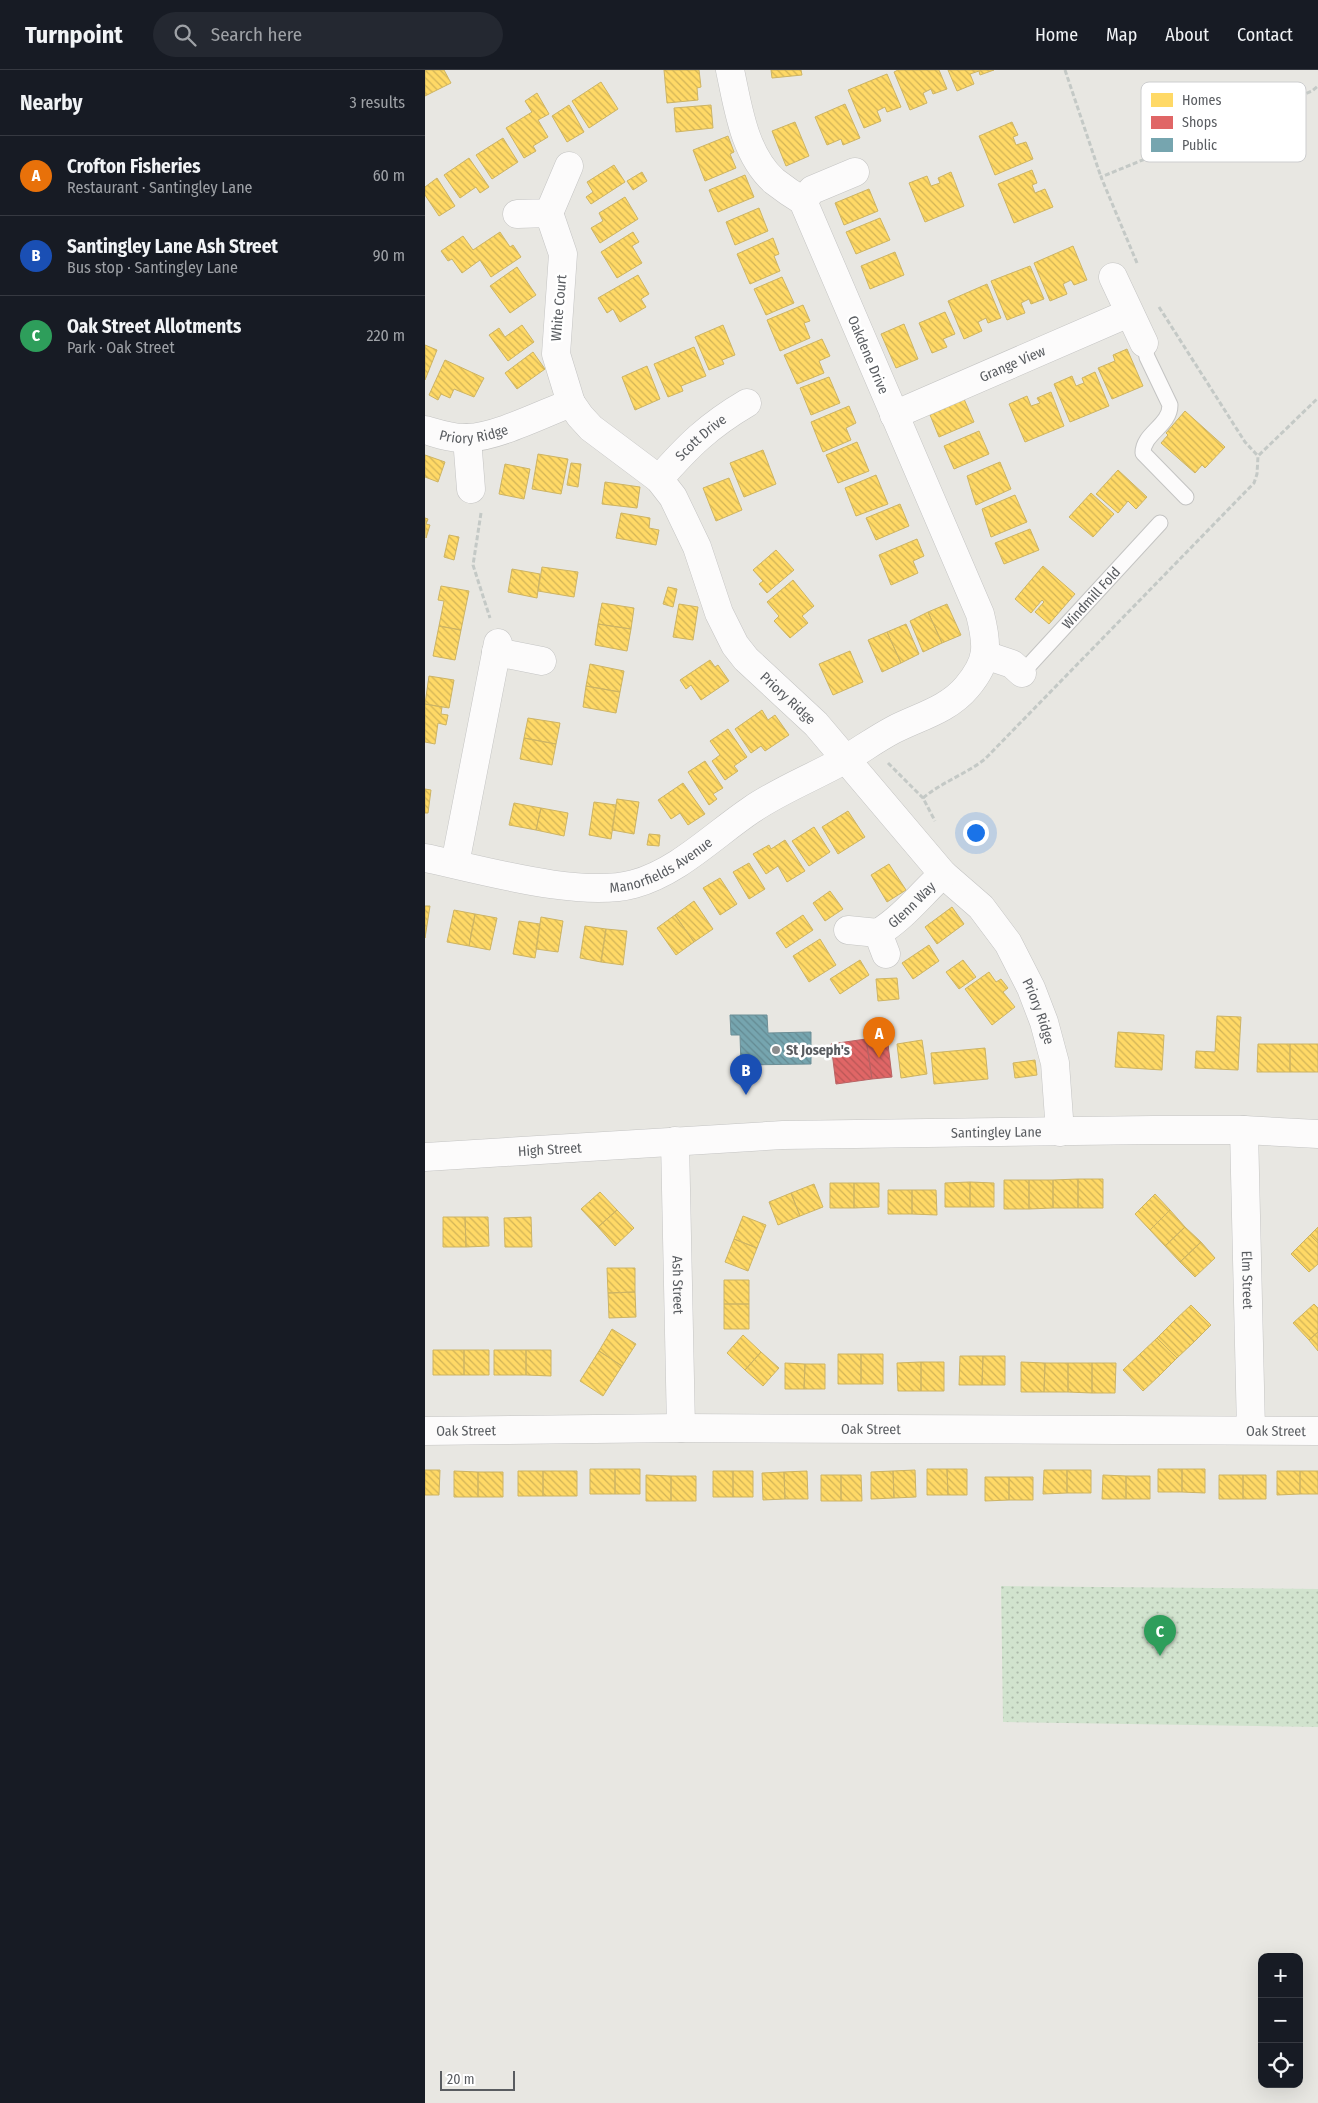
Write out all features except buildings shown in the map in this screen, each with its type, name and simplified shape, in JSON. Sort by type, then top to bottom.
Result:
[{"type":"street","points":[[731,70],[738,108],[751,147],[773,180],[803,201],[812,190],[855,172]]},
{"type":"street","points":[[517,214],[549,213],[569,166]]},
{"type":"street","name":"Oakdene Drive","points":[[803,201],[980,614],[986,638],[983,665],[957,698],[940,709],[891,731],[844,760]]},
{"type":"street","name":"White Court","points":[[549,213],[563,254],[563,281],[555,339],[556,354],[571,402]]},
{"type":"street","points":[[1113,277],[1144,343]]},
{"type":"street","name":"Grange View","points":[[894,415],[1129,314]]},
{"type":"street","name":"Priory Ridge","points":[[425,430],[448,436],[467,438],[486,435],[571,402],[579,416],[591,428],[659,479],[673,497],[691,530],[719,613],[735,645],[758,671],[803,710],[943,874],[981,907],[1008,943],[1031,988],[1045,1022],[1055,1063],[1059,1132]]},
{"type":"street","name":"Scott Drive","points":[[659,479],[692,441],[717,420],[747,403]]},
{"type":"street","points":[[467,438],[471,489]]},
{"type":"street","points":[[455,864],[497,648],[542,661]]},
{"type":"street","points":[[985,655],[1012,664],[1022,673]]},
{"type":"street","name":"Manorfields Avenue","points":[[425,858],[553,885],[595,888],[633,885],[681,861],[772,797],[844,760]]},
{"type":"street","name":"Glenn Way","points":[[848,930],[882,943],[898,920],[943,874]]},
{"type":"street","name":"Santingley Lane","points":[[675,1140],[783,1135],[1243,1130],[1318,1134]]},
{"type":"street","name":"Elm Street","points":[[1243,1130],[1251,1430]]},
{"type":"street","name":"High Street","points":[[425,1158],[675,1140]]},
{"type":"street","name":"Ash Street","points":[[675,1140],[681,1428]]},
{"type":"street","name":"Oak Street","points":[[425,1431],[681,1428],[1318,1431]]},
{"type":"lane","points":[[1144,343],[1147,357],[1171,405],[1167,418],[1146,442],[1143,453],[1186,497]]},
{"type":"lane","name":"Windmill Fold","points":[[1022,673],[1160,523]]},
{"type":"path","points":[[1065,70],[1101,176],[1140,271]]},
{"type":"path","points":[[1306,93],[1318,86]]},
{"type":"path","points":[[1101,176],[1141,160]]},
{"type":"path","points":[[1156,302],[1245,442],[1258,456]]},
{"type":"path","points":[[923,798],[934,788],[972,769],[985,759],[1254,483],[1257,474],[1258,456],[1318,398]]},
{"type":"path","points":[[471,489],[482,508],[473,564],[497,648]]},
{"type":"green space","points":[[1001,1586],[1318,1589],[1318,1727],[1003,1722]]},
{"type":"place","name":"St Joseph's","points":[[776,1050]]},
{"type":"place","name":"Crofton Fisheries","points":[[879,1058]]},
{"type":"place","name":"Santingley Lane Ash Street","points":[[746,1095]]},
{"type":"place","name":"Oak Street Allotments","points":[[1160,1656]]}]
